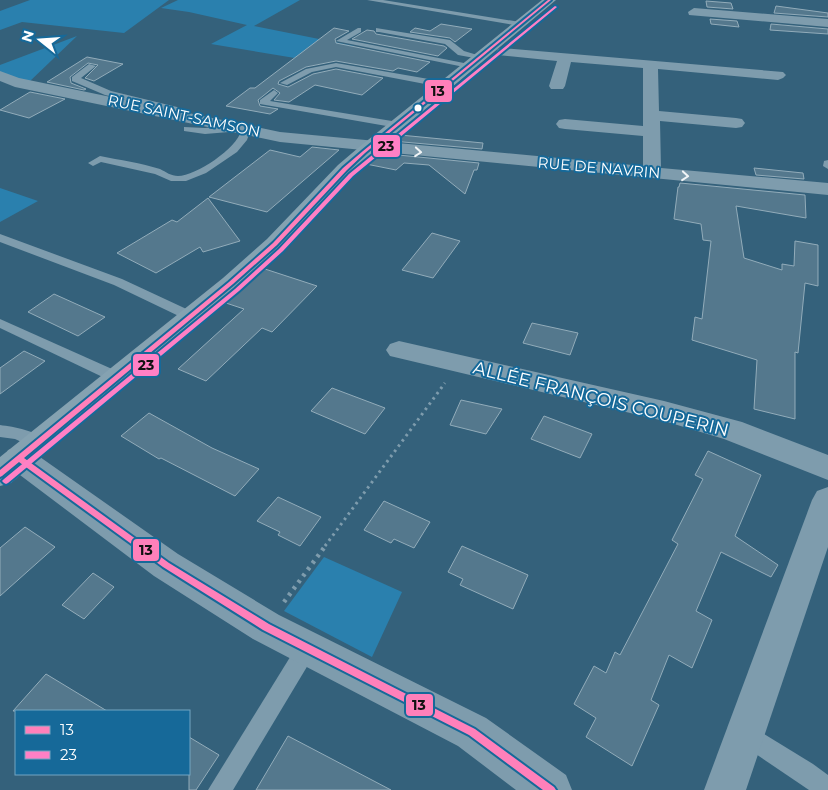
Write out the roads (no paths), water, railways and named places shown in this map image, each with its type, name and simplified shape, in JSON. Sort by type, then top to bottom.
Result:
[{"type":"main road","points":[[14,452],[116,377],[190,316],[275,244],[345,170],[370,147],[550,0]]},
{"type":"street","points":[[757,16],[759,0]]},
{"type":"street","points":[[694,12],[828,23]]},
{"type":"street","points":[[503,52],[778,75]]},
{"type":"street","points":[[557,86],[565,58]]},
{"type":"street","points":[[650,65],[652,173]]},
{"type":"street","name":"RUE SAINT-SAMSON","points":[[0,76],[14,82],[184,122],[243,128],[280,136],[370,147]]},
{"type":"street","points":[[565,124],[736,123]]},
{"type":"street","name":"RUE DE NAVRIN","points":[[370,147],[828,189]]},
{"type":"street","name":"ALLÉE FRANÇOIS COUPERIN","points":[[399,350],[664,411],[732,430],[828,468]]},
{"type":"street","points":[[14,452],[55,486],[166,565],[266,627],[472,732],[552,790]]},
{"type":"street","points":[[725,790],[828,500]]},
{"type":"lane","points":[[370,0],[520,24]]},
{"type":"lane","points":[[358,30],[340,41],[474,62]]},
{"type":"lane","points":[[379,30],[447,42],[474,62]]},
{"type":"lane","points":[[284,83],[292,77],[328,65],[336,65],[448,84]]},
{"type":"lane","points":[[92,66],[77,75],[75,79],[108,92],[174,109],[184,122]]},
{"type":"lane","points":[[379,68],[448,84]]},
{"type":"lane","points":[[274,93],[263,102],[398,125]]},
{"type":"lane","points":[[93,163],[100,159],[181,179],[197,174],[237,147],[244,138],[243,128]]},
{"type":"lane","points":[[0,238],[118,282],[190,316]]},
{"type":"lane","points":[[0,323],[116,377]]},
{"type":"lane","points":[[220,790],[307,648]]},
{"type":"lane","points":[[746,734],[805,772],[828,790]]}]
